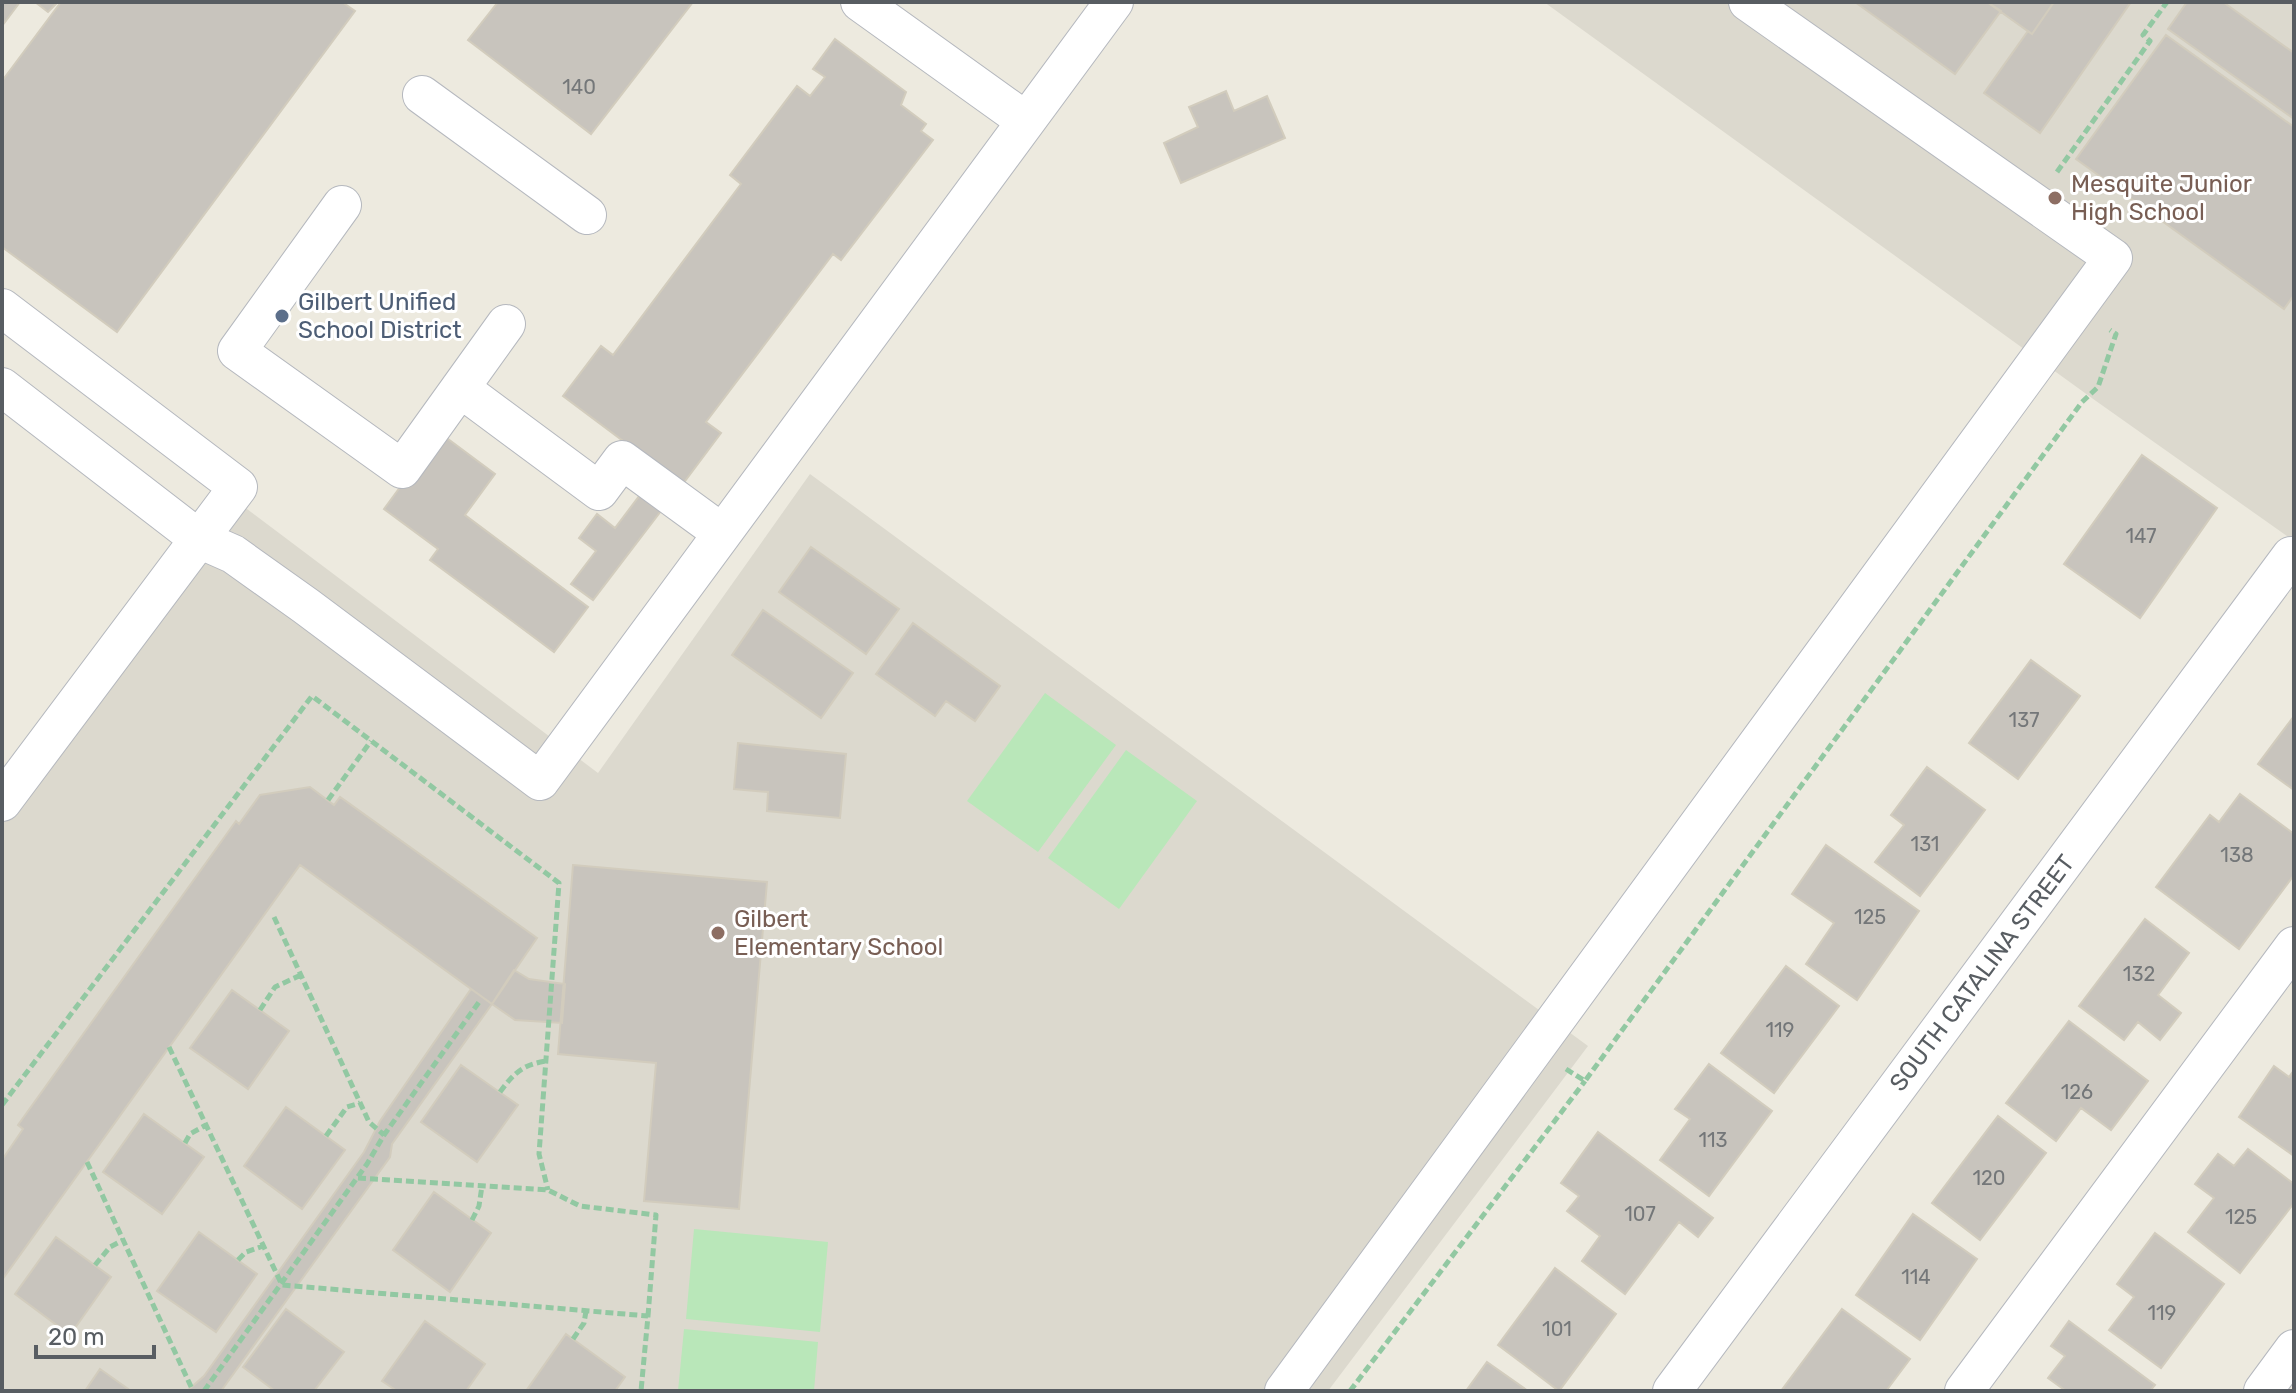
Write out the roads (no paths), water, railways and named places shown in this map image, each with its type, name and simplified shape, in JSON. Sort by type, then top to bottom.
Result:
[{"type":"street","points":[[860,2],[1026,121]]},
{"type":"street","points":[[2,387],[199,539],[233,554],[540,781],[1114,2]]},
{"type":"street","points":[[1284,1391],[2113,258],[1748,2]]},
{"type":"street","points":[[422,95],[587,215]]},
{"type":"street","points":[[342,205],[237,351],[402,469],[506,324]]},
{"type":"street","points":[[2,308],[238,487],[2,802]]},
{"type":"street","points":[[460,388],[599,491],[622,460],[722,533]]},
{"type":"street","name":"SOUTH CATALINA STREET","points":[[1672,1391],[2293,557]]},
{"type":"street","points":[[1964,1391],[2294,946]]},
{"type":"street","points":[[2263,1391],[2294,1349]]},
{"type":"place","name":"Mesquite Junior High School","points":[[2055,198]]},
{"type":"place","name":"Gilbert Unified School District","points":[[282,316]]},
{"type":"place","name":"Gilbert Elementary School","points":[[718,933]]}]
